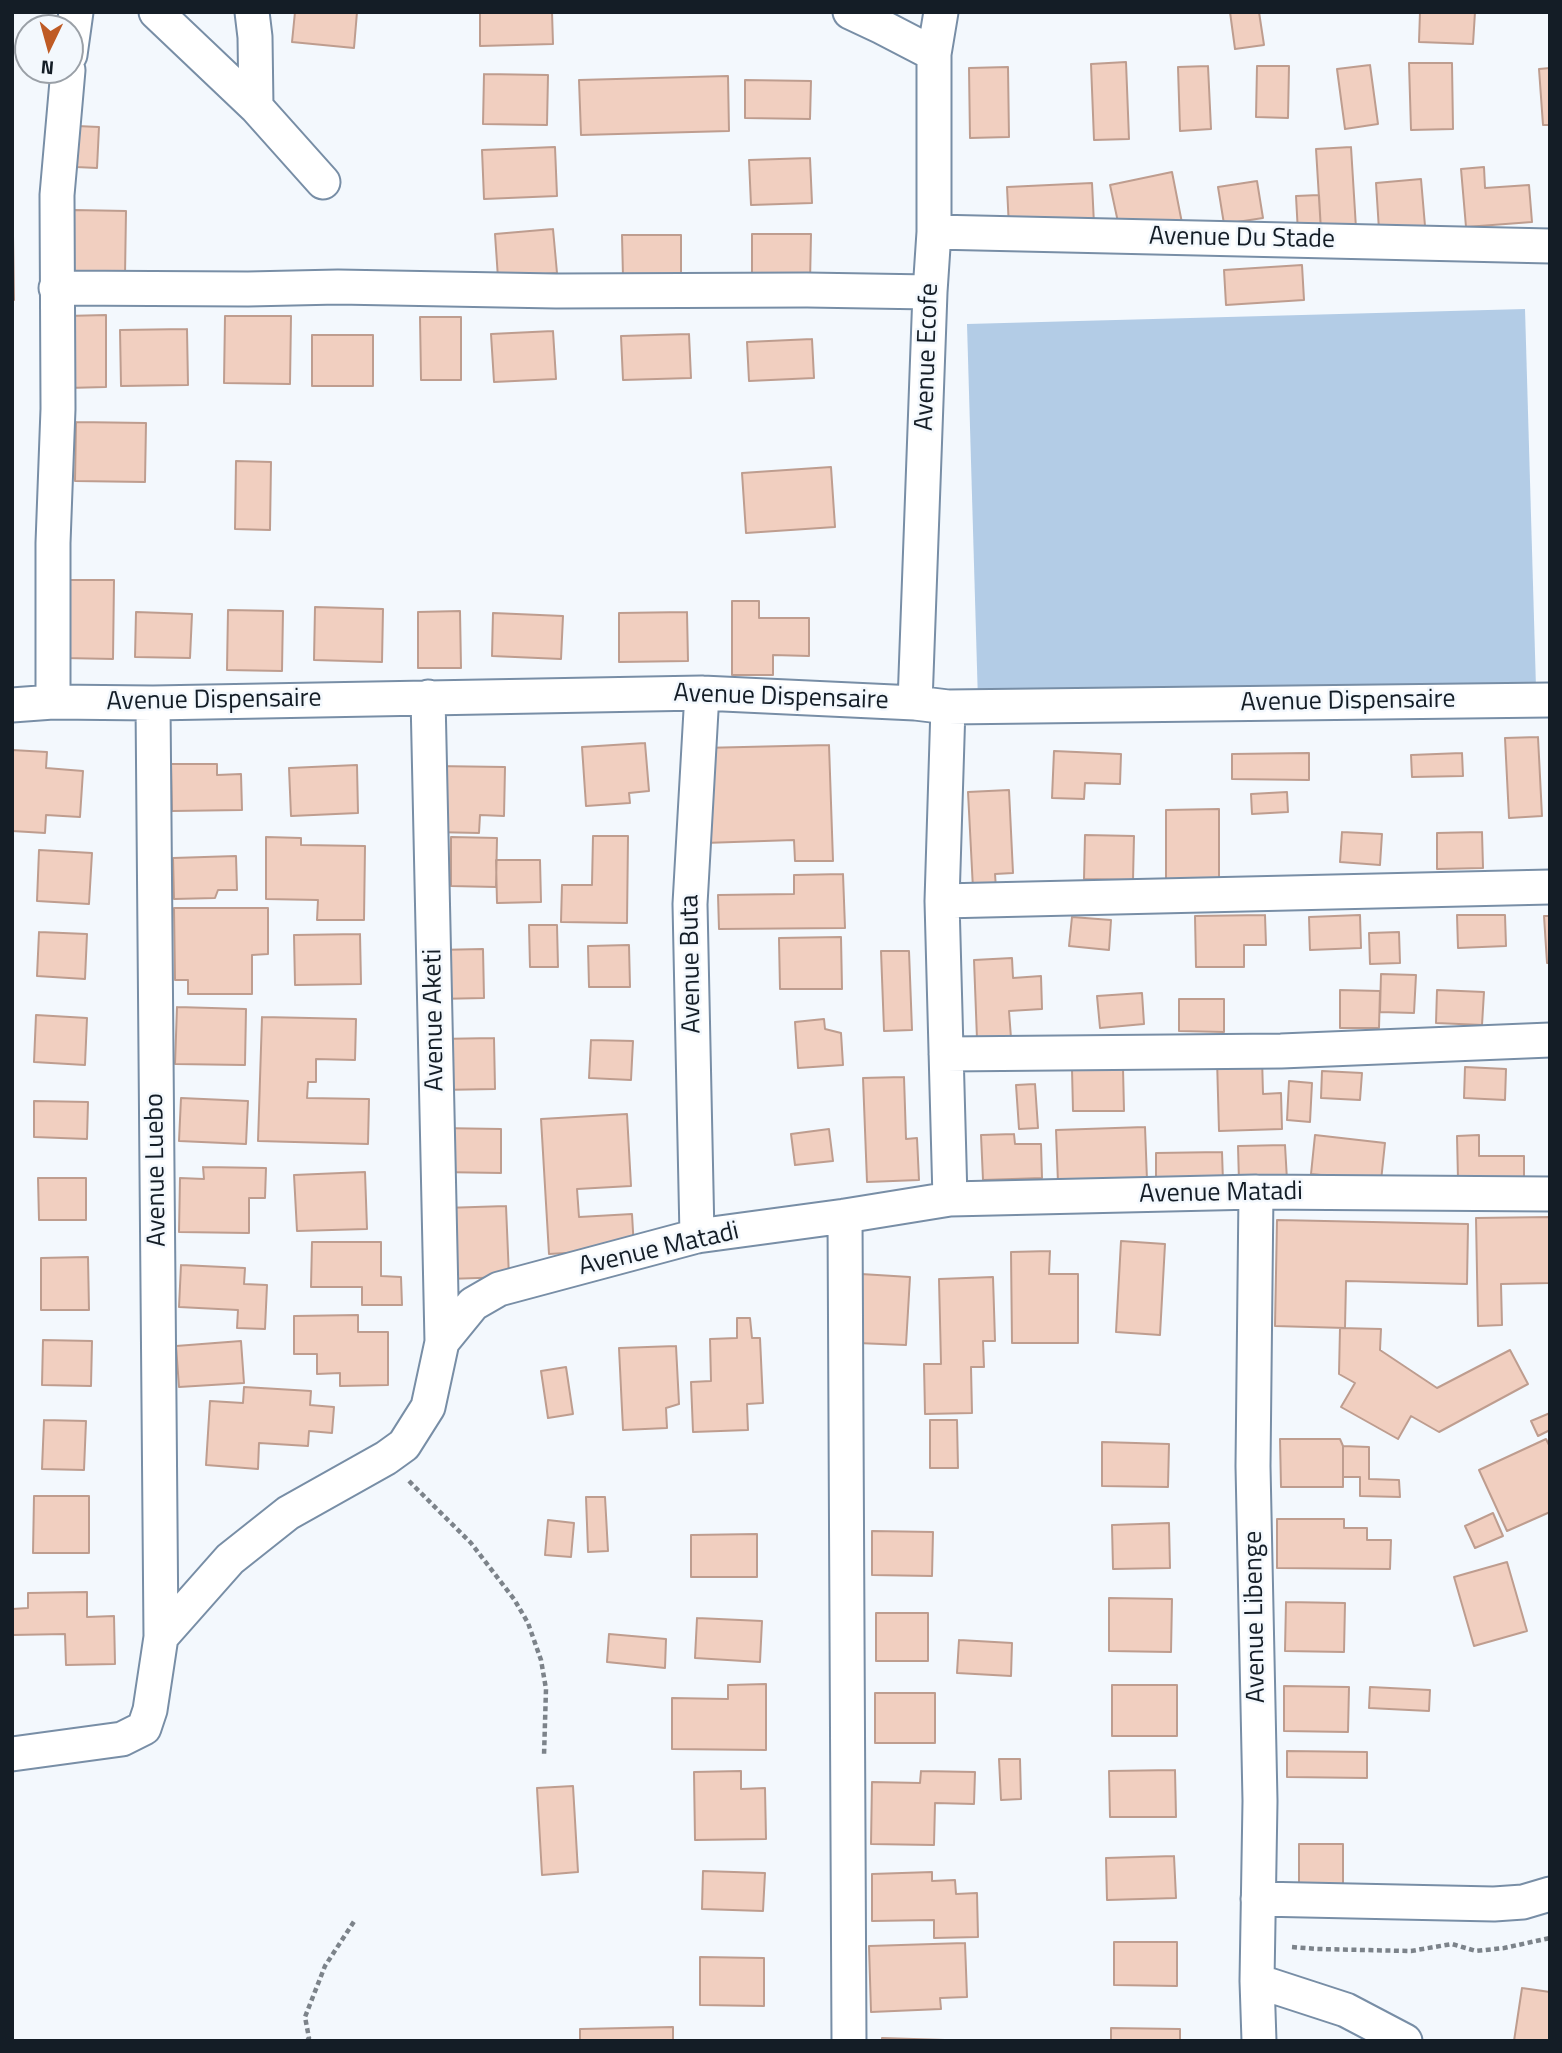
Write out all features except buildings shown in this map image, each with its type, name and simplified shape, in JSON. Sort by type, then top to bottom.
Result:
[{"type":"street","points":[[156,12],[256,107],[323,182]]},
{"type":"street","points":[[252,12],[256,107]]},
{"type":"street","points":[[850,12],[934,54]]},
{"type":"street","name":"Avenue Ecofe","points":[[915,703],[934,232],[934,54],[941,12]]},
{"type":"street","points":[[53,702],[53,543],[58,409],[57,183],[67,84]]},
{"type":"street","name":"Avenue Du Stade","points":[[934,232],[1550,246]]},
{"type":"street","points":[[56,288],[338,287],[556,291],[930,292]]},
{"type":"street","name":"Avenue Dispensaire","points":[[12,705],[53,702],[153,703],[702,693],[948,706],[1550,700]]},
{"type":"street","name":"Avenue Buta","points":[[697,1236],[690,904],[702,693]]},
{"type":"street","name":"Avenue Aketi","points":[[428,697],[442,1342]]},
{"type":"street","name":"Avenue Luebo","points":[[153,703],[161,1637]]},
{"type":"street","points":[[948,706],[942,901],[950,1199]]},
{"type":"street","points":[[942,901],[1550,887]]},
{"type":"street","points":[[946,1054],[1281,1051],[1550,1040]]},
{"type":"street","name":"Avenue Matadi","points":[[161,1637],[230,1559],[288,1513],[386,1458],[404,1445],[428,1407],[442,1342],[473,1304],[499,1289],[697,1236],[950,1199],[1256,1192],[1550,1194]]},
{"type":"street","name":"Avenue Libenge","points":[[1256,1192],[1253,1466],[1260,1801],[1257,1944],[1259,2041]]},
{"type":"street","points":[[845,1216],[849,2041]]},
{"type":"street","points":[[12,1754],[122,1739],[144,1728],[150,1710],[161,1637]]},
{"type":"street","points":[[1258,1899],[1494,1904],[1524,1902],[1550,1894]]},
{"type":"street","points":[[1257,1981],[1346,2010],[1405,2041]]},
{"type":"path","points":[[386,1458],[471,1543],[514,1599],[528,1623],[541,1660],[546,1689],[544,1755]]},
{"type":"path","points":[[307,2041],[309,2038],[304,2017],[325,1966],[355,1920]]},
{"type":"path","points":[[1257,1944],[1317,1949],[1411,1951],[1452,1944],[1476,1951],[1550,1938]]},
{"type":"shaded area","points":[[1525,309],[1536,688],[978,702],[967,324]]}]
